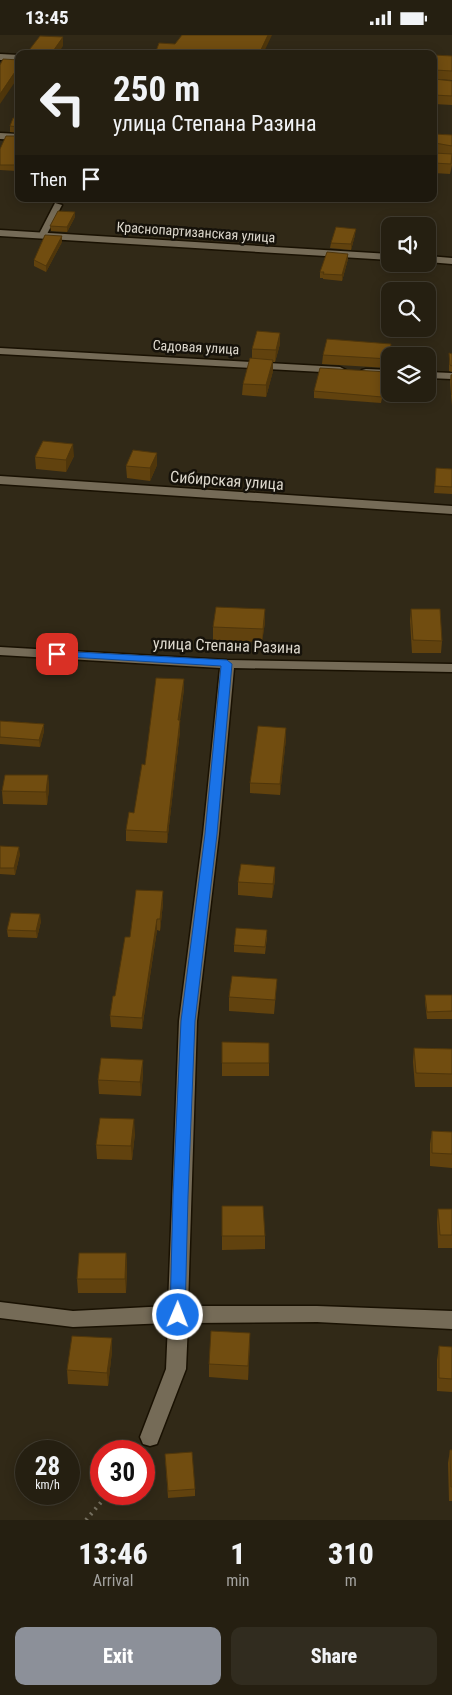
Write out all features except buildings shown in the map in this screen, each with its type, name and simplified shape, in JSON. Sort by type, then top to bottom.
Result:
[{"type":"street","points":[[0,57],[15,58]]},
{"type":"street","points":[[0,135],[15,137]]},
{"type":"street","name":"Краснопартизанская улица","points":[[0,233],[381,256]]},
{"type":"street","points":[[436,260],[452,261]]},
{"type":"street","name":"Садовая улица","points":[[0,351],[381,372]]},
{"type":"street","points":[[436,375],[452,376]]},
{"type":"street","name":"Сибирская улица","points":[[0,480],[452,510]]},
{"type":"street","name":"улица Степана Разина","points":[[0,651],[227,664],[452,668]]},
{"type":"street","points":[[150,1437],[176,1369],[180,1196],[188,1021],[211,834],[227,664]]},
{"type":"street","points":[[0,1311],[73,1319],[130,1315],[317,1314],[452,1320]]},
{"type":"lane","points":[[42,236],[58,205]]},
{"type":"path","points":[[86,1520],[99,1505]]},
{"type":"route","points":[[57,654],[227,664],[211,834],[188,1021],[180,1196],[178,1315]]}]
